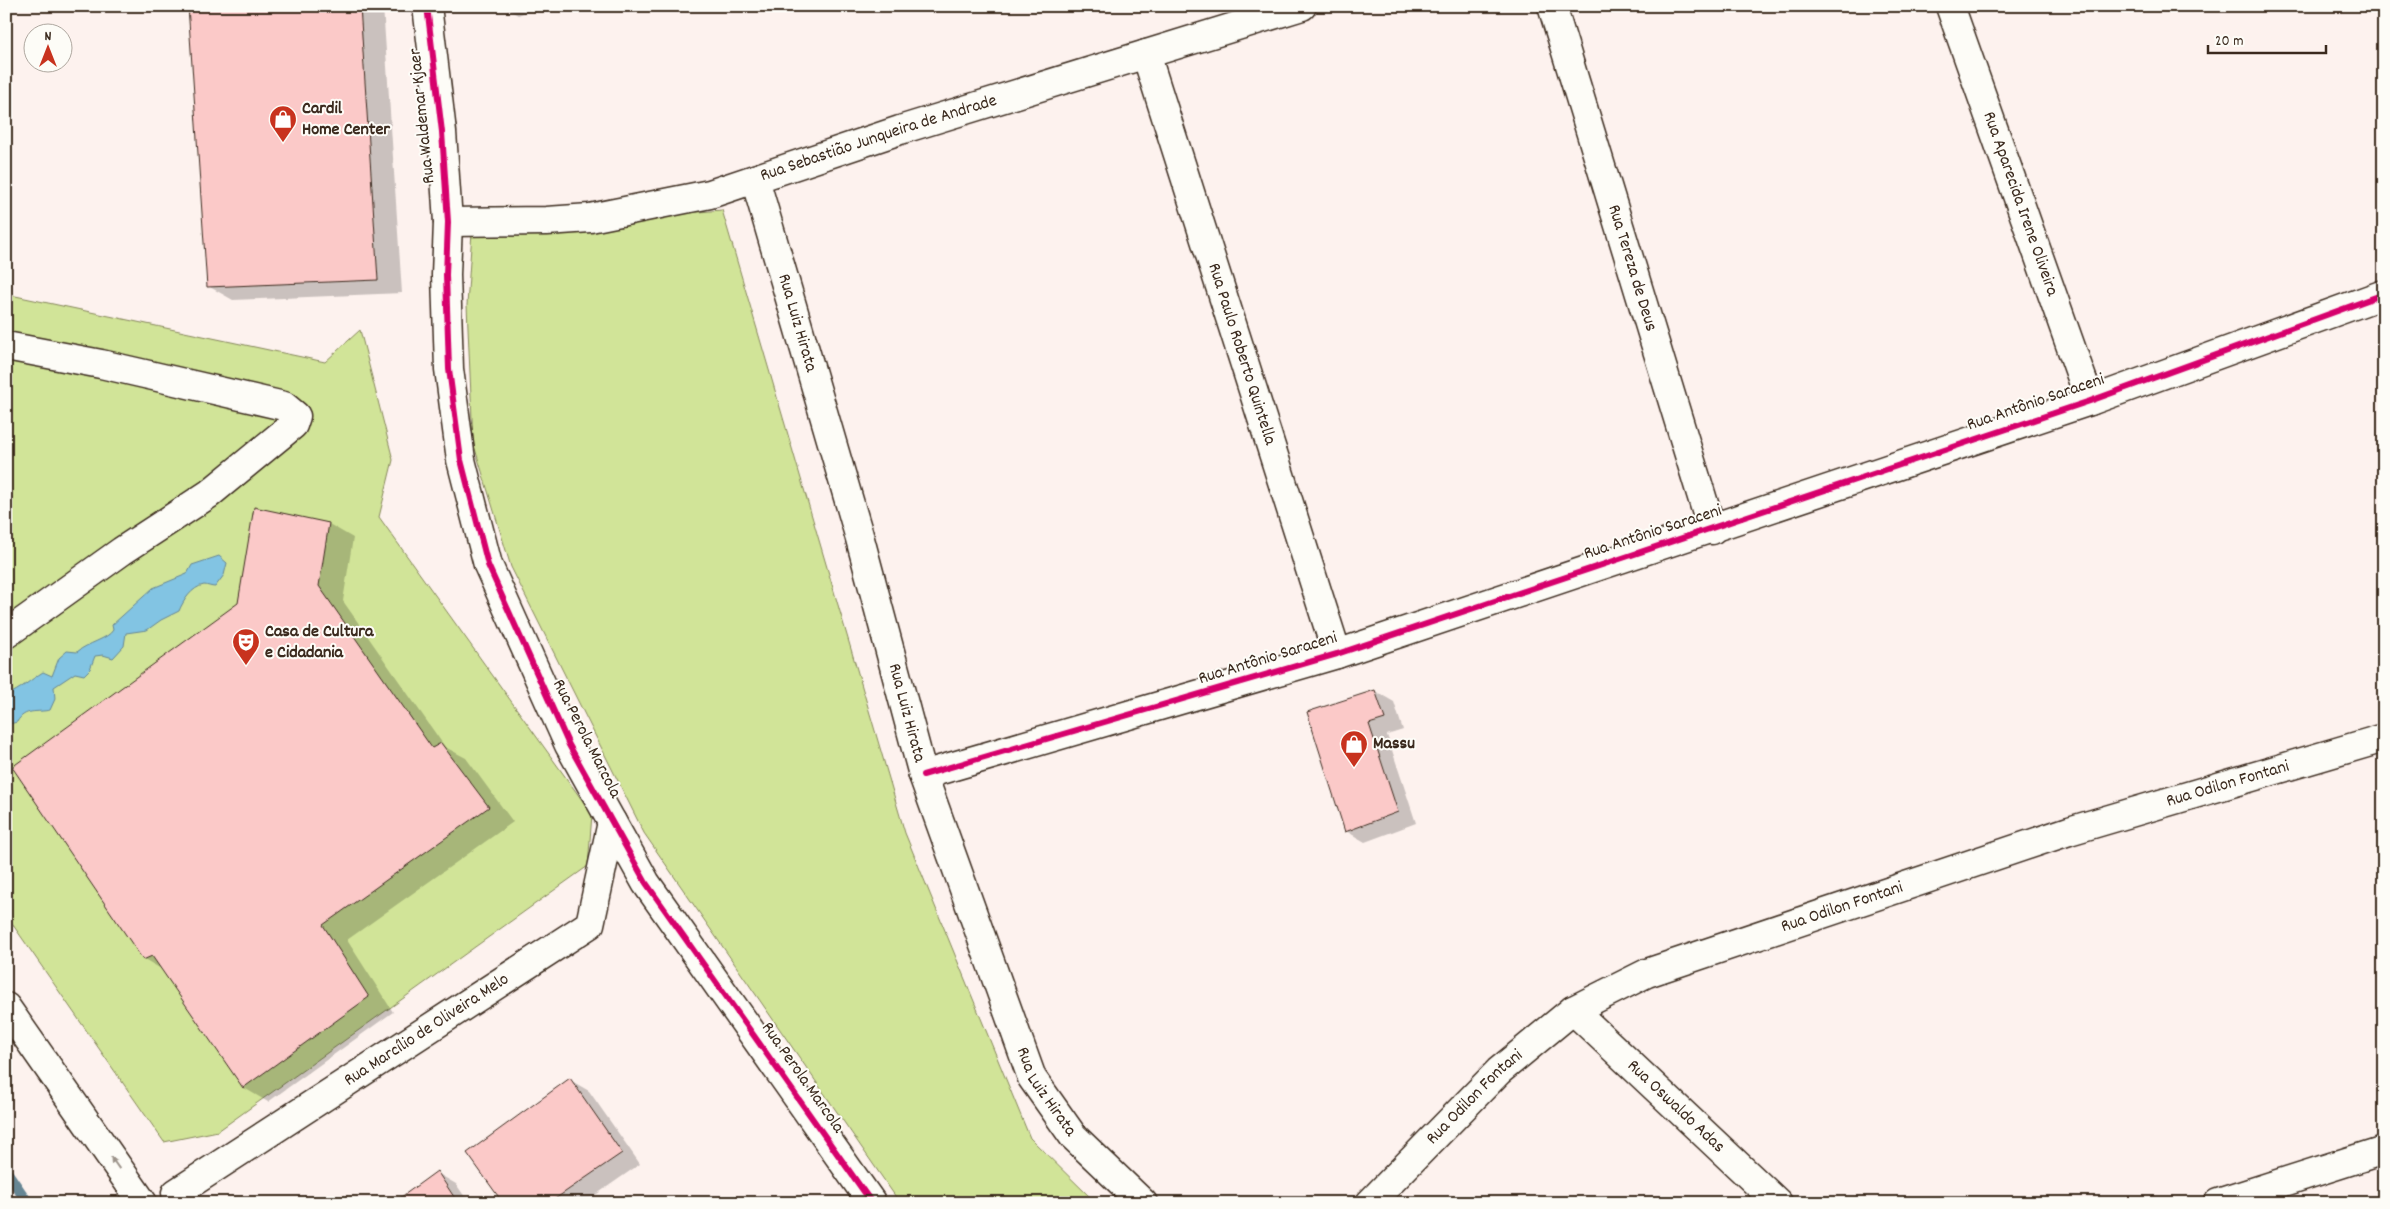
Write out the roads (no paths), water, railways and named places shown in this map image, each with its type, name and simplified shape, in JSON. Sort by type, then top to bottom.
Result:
[{"type":"street","name":"Rua Waldemar Kjaer","points":[[427,6],[442,132],[448,222]]},
{"type":"street","name":"Rua Sebastião Junqueira de Andrade","points":[[448,222],[548,221],[590,218],[710,194],[900,130],[1302,6]]},
{"type":"street","name":"Rua Tereza de Deus","points":[[1552,6],[1712,530]]},
{"type":"street","name":"Rua Aparecida Irene Oliveira","points":[[1950,6],[2090,401]]},
{"type":"street","name":"Rua Paulo Roberto Quintella","points":[[1146,54],[1337,654]]},
{"type":"street","name":"Rua Luiz Hirata","points":[[755,179],[859,536],[923,775],[1032,1078],[1073,1136],[1143,1203]]},
{"type":"street","name":"Rua Perola Marcola","points":[[448,222],[446,275],[449,369],[461,460],[488,565],[569,745],[646,883],[872,1203]]},
{"type":"street","name":"Rua Antônio Saraceni","points":[[923,775],[1337,654],[1712,530],[2090,401],[2384,294]]},
{"type":"street","points":[[6,346],[101,364],[284,406],[296,416],[296,421],[208,494],[122,551],[6,634]]},
{"type":"street","name":"Rua Odilon Fontani","points":[[1370,1203],[1499,1071],[1574,1010],[1656,969],[2069,831],[2384,738]]},
{"type":"street","name":"Rua Marcílio de Oliveira Melo","points":[[176,1193],[590,924],[612,822]]},
{"type":"street","points":[[6,1007],[143,1203]]},
{"type":"street","name":"Rua Oswaldo Adas","points":[[1574,1010],[1778,1203]]},
{"type":"street","points":[[2218,1203],[2384,1150]]},
{"type":"water","points":[[219,556],[227,563],[224,575],[215,587],[204,585],[196,588],[188,595],[179,611],[147,630],[126,633],[124,646],[113,658],[103,655],[95,656],[90,669],[84,675],[75,673],[54,687],[55,699],[50,710],[28,713],[17,722],[6,725],[7,695],[21,688],[43,672],[52,676],[59,658],[67,651],[77,652],[107,636],[113,630],[112,625],[153,588],[187,574],[192,565]]},
{"type":"waterway","points":[[6,1171],[28,1203]]},
{"type":"place","name":"Cardil Home Center","points":[[283,143]]},
{"type":"place","name":"Casa de Cultura e Cidadania","points":[[246,666]]},
{"type":"place","name":"Massu","points":[[1354,768]]}]
